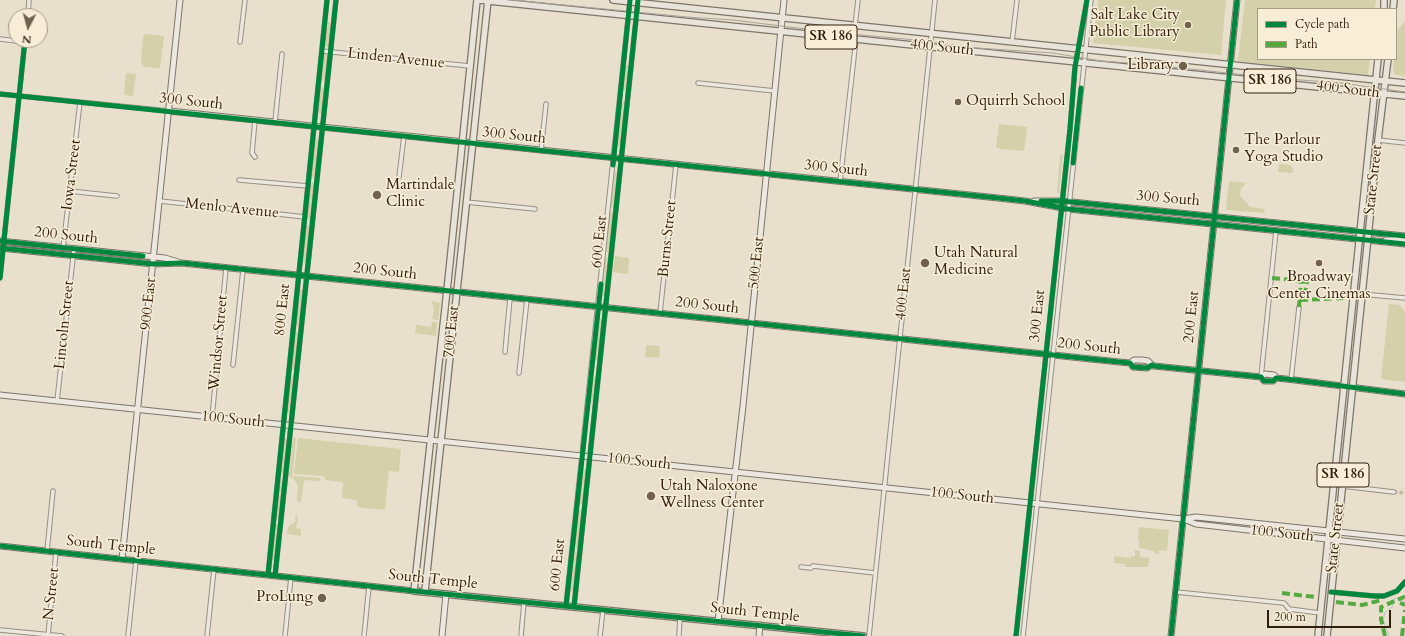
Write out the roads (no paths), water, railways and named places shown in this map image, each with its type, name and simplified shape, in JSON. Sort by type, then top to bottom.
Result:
[{"type":"main road","name":"400 South","points":[[478,0],[1405,96]]},
{"type":"main road","name":"700 East","points":[[414,591],[478,0]]},
{"type":"main road","name":"400 South","points":[[612,0],[638,1],[855,26],[1405,83]]},
{"type":"main road","name":"700 East","points":[[425,592],[488,1]]},
{"type":"main road","name":"State Street","points":[[1318,636],[1378,60]]},
{"type":"main road","name":"State Street","points":[[1326,636],[1378,140],[1388,60]]},
{"type":"main road","name":"South Temple","points":[[414,591],[760,625],[839,635],[863,636]]},
{"type":"street","name":"900 East","points":[[122,559],[180,0]]},
{"type":"street","points":[[240,42],[245,0]]},
{"type":"street","name":"800 East","points":[[268,575],[327,0]]},
{"type":"street","name":"800 East","points":[[275,576],[336,0]]},
{"type":"street","name":"500 East","points":[[718,621],[736,472],[784,0]]},
{"type":"street","points":[[855,26],[858,0]]},
{"type":"street","name":"400 East","points":[[869,636],[935,0]]},
{"type":"street","points":[[1012,42],[1017,0]]},
{"type":"street","name":"300 East","points":[[1016,636],[1076,62],[1087,0]]},
{"type":"street","name":"300 East","points":[[1023,636],[1091,0]]},
{"type":"street","name":"200 East","points":[[1171,636],[1237,0]]},
{"type":"street","name":"600 East","points":[[566,606],[630,1]]},
{"type":"street","name":"600 East","points":[[574,607],[638,1]]},
{"type":"street","points":[[325,19],[334,20]]},
{"type":"street","points":[[840,182],[856,39]]},
{"type":"street","points":[[0,278],[2,241],[24,48]]},
{"type":"street","name":"Linden Avenue","points":[[322,51],[470,66]]},
{"type":"street","points":[[275,122],[282,54]]},
{"type":"street","points":[[624,57],[631,58]]},
{"type":"street","points":[[698,83],[775,91]]},
{"type":"street","points":[[318,85],[327,86]]},
{"type":"street","name":"300 South","points":[[0,94],[1025,201],[1068,209],[1359,240],[1368,237],[1405,236]]},
{"type":"street","points":[[620,96],[627,97]]},
{"type":"street","name":"Iowa Street","points":[[63,248],[69,191],[73,174],[80,102]]},
{"type":"street","points":[[541,150],[546,104]]},
{"type":"street","points":[[255,120],[252,153],[255,157]]},
{"type":"street","points":[[399,177],[404,136]]},
{"type":"street","points":[[1378,140],[1405,143]]},
{"type":"street","name":"Burns Street","points":[[660,314],[676,164]]},
{"type":"street","points":[[239,180],[308,186]]},
{"type":"street","points":[[309,180],[317,181]]},
{"type":"street","points":[[69,191],[117,196]]},
{"type":"street","name":"Menlo Avenue","points":[[160,201],[305,217]]},
{"type":"street","name":"300 South","points":[[1025,201],[1069,201],[1360,231],[1368,237],[1405,244]]},
{"type":"street","points":[[466,202],[535,209]]},
{"type":"street","points":[[608,210],[615,211]]},
{"type":"street","points":[[304,223],[312,223]]},
{"type":"street","points":[[1296,225],[1296,233]]},
{"type":"street","points":[[1261,377],[1276,231]]},
{"type":"street","points":[[1368,237],[1405,240]]},
{"type":"street","name":"200 South","points":[[2,241],[164,258],[182,264]]},
{"type":"street","name":"200 South","points":[[2,248],[153,264],[182,264],[299,275],[1130,363],[1133,367],[1147,368],[1152,366],[1199,370],[1261,377],[1264,381],[1273,382],[1276,378],[1405,394]]},
{"type":"street","name":"Lincoln Street","points":[[57,401],[74,249]]},
{"type":"street","points":[[604,255],[611,255]]},
{"type":"street","name":"Windsor Street","points":[[212,418],[226,268]]},
{"type":"street","points":[[233,365],[243,270]]},
{"type":"street","points":[[1362,294],[1405,298]]},
{"type":"street","points":[[505,352],[510,298]]},
{"type":"street","points":[[519,373],[527,299]]},
{"type":"street","points":[[1291,380],[1299,307]]},
{"type":"street","points":[[293,330],[301,330]]},
{"type":"street","points":[[592,363],[599,364]]},
{"type":"street","points":[[289,372],[297,373]]},
{"type":"street","points":[[590,375],[598,376]]},
{"type":"street","name":"100 South","points":[[0,395],[1183,519],[1196,517],[1405,539]]},
{"type":"street","points":[[587,405],[595,406]]},
{"type":"street","points":[[585,421],[593,422]]},
{"type":"street","points":[[278,478],[286,479]]},
{"type":"street","points":[[1342,486],[1394,492]]},
{"type":"street","points":[[47,551],[53,491]]},
{"type":"street","points":[[576,506],[584,507]]},
{"type":"street","name":"100 South","points":[[1183,519],[1196,524],[1405,548]]},
{"type":"street","points":[[273,522],[281,522]]},
{"type":"street","name":"South Temple","points":[[0,546],[414,591]]},
{"type":"street","points":[[572,550],[580,551]]},
{"type":"street","name":"N Street","points":[[48,635],[56,552]]},
{"type":"street","points":[[128,636],[136,561]]},
{"type":"street","points":[[801,567],[811,568],[813,566],[876,573]]},
{"type":"street","points":[[207,636],[214,569]]},
{"type":"street","points":[[285,636],[291,578]]},
{"type":"street","points":[[1331,592],[1384,596],[1397,591],[1405,582]]},
{"type":"street","points":[[364,636],[369,586]]},
{"type":"street","points":[[1176,592],[1284,603],[1289,609],[1320,613]]},
{"type":"street","points":[[442,636],[446,594]]},
{"type":"street","points":[[521,636],[524,602]]},
{"type":"street","points":[[600,636],[603,610]]},
{"type":"street","points":[[678,636],[680,618]]},
{"type":"street","points":[[759,636],[760,625]]},
{"type":"street","points":[[0,630],[62,636]]},
{"type":"waterway","points":[[1389,636],[1383,620],[1385,612],[1392,607],[1395,598],[1405,602]]},
{"type":"tunnel","points":[[1394,492],[1405,493]]},
{"type":"tram line","points":[[513,0],[733,20],[977,48],[1053,53],[1101,61],[1341,83],[1405,92]]},
{"type":"place","name":"Salt Lake City Public Library","points":[[1188,25]]},
{"type":"place","name":"Library","points":[[1183,66]]},
{"type":"place","name":"Oquirrh School","points":[[958,102]]},
{"type":"place","name":"The Parlour Yoga Studio","points":[[1236,150]]},
{"type":"place","name":"Martindale Clinic","points":[[377,195]]},
{"type":"place","name":"Utah Natural Medicine","points":[[925,263]]},
{"type":"place","name":"Broadway Center Cinemas","points":[[1319,263]]},
{"type":"place","name":"Utah Naloxone Wellness Center","points":[[651,496]]},
{"type":"place","name":"ProLung","points":[[322,598]]}]
